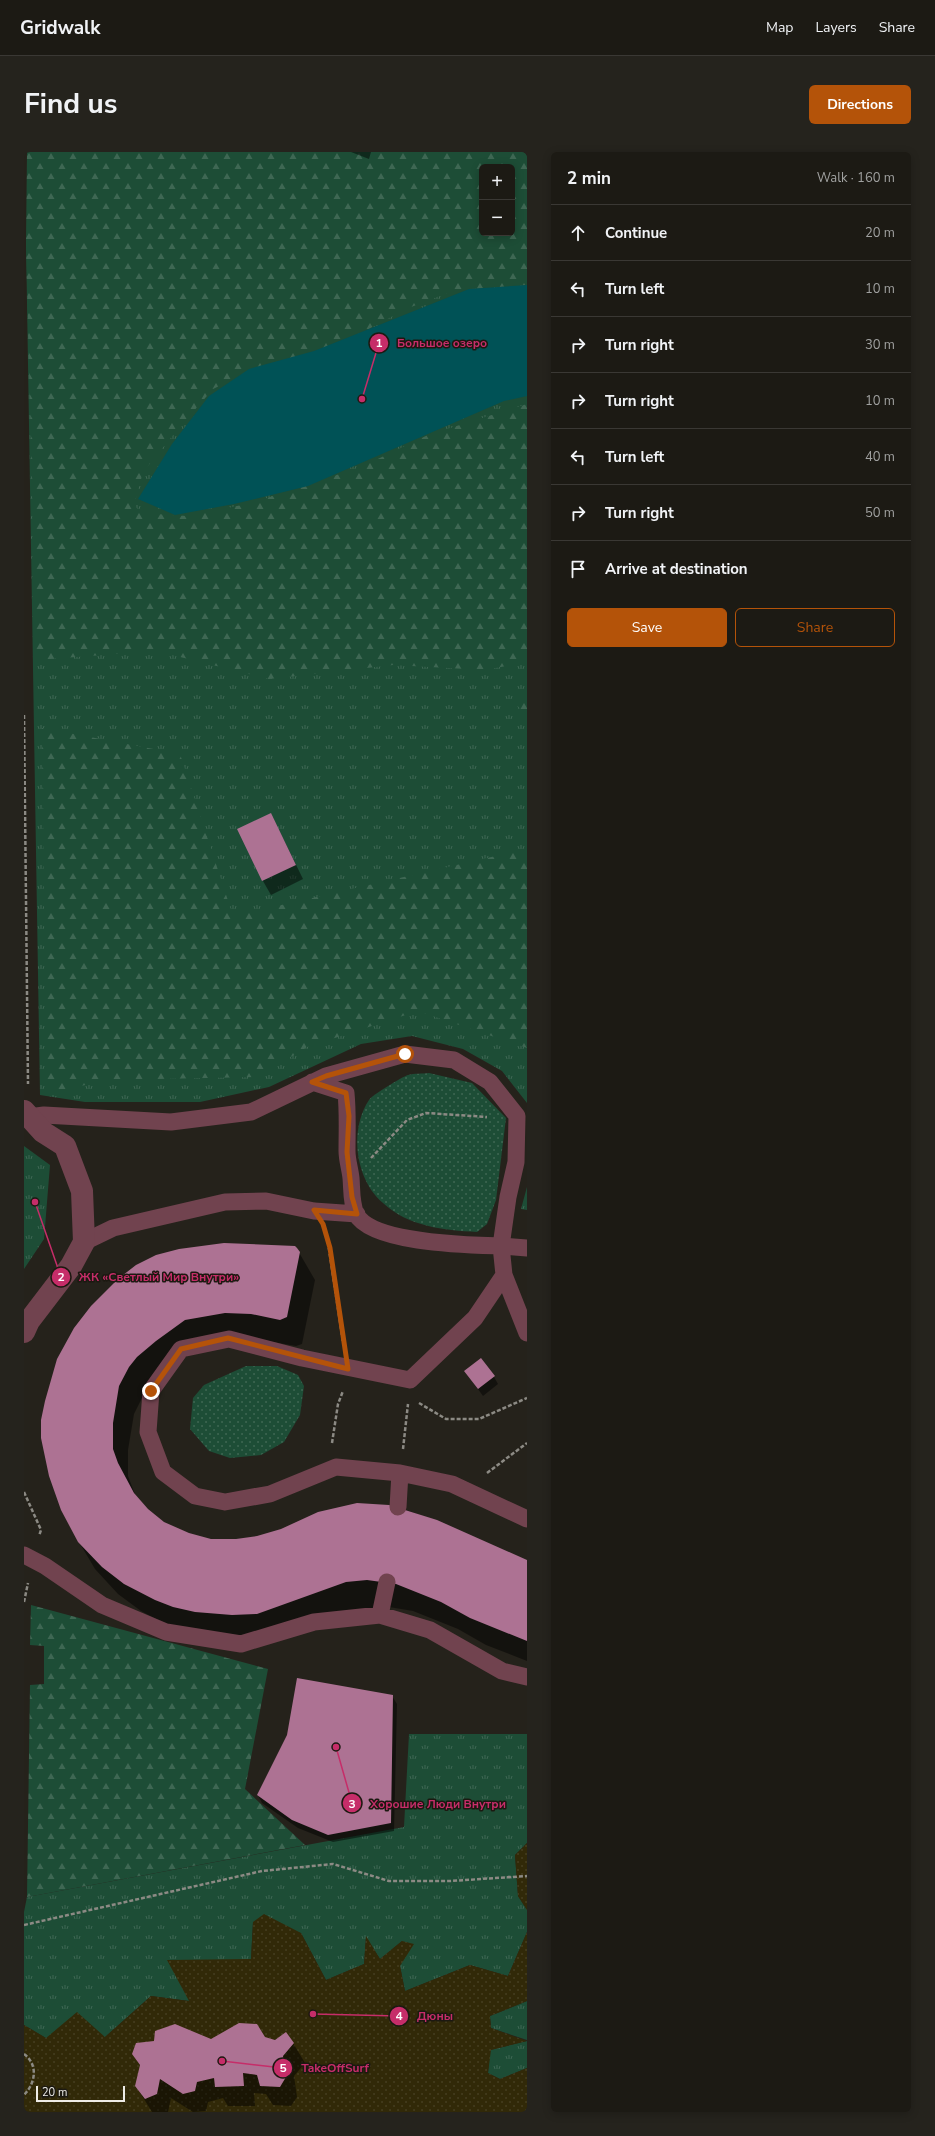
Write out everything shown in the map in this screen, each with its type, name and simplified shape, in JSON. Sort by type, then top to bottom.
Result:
[{"type":"street","points":[[24,1332],[29,1322],[71,1266],[84,1242],[82,1191],[66,1146],[44,1132],[32,1114]]},
{"type":"lane","points":[[32,1114],[171,1122],[251,1112],[326,1076],[405,1054],[454,1060],[490,1082],[517,1116],[516,1162],[508,1197],[501,1246],[504,1275],[527,1333]]},
{"type":"lane","points":[[312,1082],[346,1093],[349,1116],[347,1152],[352,1197],[357,1214],[367,1224],[391,1234],[444,1244],[527,1248]]},
{"type":"lane","points":[[84,1242],[113,1228],[225,1202],[266,1200],[314,1210],[357,1214]]},
{"type":"lane","points":[[504,1275],[475,1318],[410,1380],[348,1369],[228,1338],[181,1349],[151,1391],[148,1432],[163,1472],[195,1496],[225,1502],[270,1494],[336,1467],[400,1473],[452,1484],[527,1519]]},
{"type":"lane","points":[[398,1507],[400,1473]]},
{"type":"lane","points":[[24,1555],[45,1566],[102,1605],[166,1632],[241,1644],[314,1622],[380,1615],[430,1630],[502,1671],[527,1677]]},
{"type":"lane","points":[[380,1615],[387,1582]]},
{"type":"path","points":[[24,715],[28,1092],[32,1114]]},
{"type":"path","points":[[351,1178],[407,1120],[426,1113],[482,1117],[517,1116]]},
{"type":"path","points":[[314,1210],[323,1224],[330,1248],[348,1369],[346,1385],[338,1404],[331,1443],[336,1467]]},
{"type":"path","points":[[410,1380],[418,1402],[446,1419],[479,1420],[527,1398]]},
{"type":"path","points":[[400,1473],[410,1380]]},
{"type":"path","points":[[452,1484],[489,1472],[527,1443]]},
{"type":"path","points":[[24,1925],[262,1871],[333,1864],[389,1880],[450,1881],[527,1876]]},
{"type":"path","points":[[24,2054],[32,2063],[34,2072],[30,2088],[24,2095]]},
{"type":"green space","points":[[27,152],[527,152],[527,285],[455,290],[406,309],[331,349],[264,364],[213,389],[143,472],[134,505],[141,513],[187,516],[252,503],[361,467],[428,435],[527,404],[527,662],[485,670],[393,665],[269,679],[156,651],[36,660],[26,241]]},
{"type":"green space","points":[[463,152],[527,152],[527,1103],[502,1071],[463,1049],[412,1036],[361,1044],[269,1087],[200,1102],[85,1102],[40,1095],[26,241]]},
{"type":"green space","points":[[527,696],[527,720],[514,700]]},
{"type":"green space","points":[[42,728],[180,754],[233,916],[527,849],[527,1048],[418,1011],[307,1047],[258,1077],[107,1080],[46,1094]]},
{"type":"green space","points":[[429,1073],[472,1083],[506,1118],[496,1200],[487,1224],[477,1232],[427,1226],[393,1211],[374,1193],[366,1181],[361,1168],[357,1139],[363,1112],[369,1100],[381,1090],[405,1076]]},
{"type":"green space","points":[[24,1146],[50,1165],[44,1239],[24,1269]]},
{"type":"green space","points":[[527,1187],[527,1210],[521,1209]]},
{"type":"green space","points":[[246,1366],[277,1366],[298,1375],[304,1386],[300,1415],[284,1442],[261,1455],[230,1458],[209,1451],[190,1429],[193,1398],[204,1385]]},
{"type":"green space","points":[[31,1605],[268,1669],[245,1789],[305,1845],[27,1897],[30,1685],[44,1684],[44,1646],[30,1645]]},
{"type":"green space","points":[[409,1734],[527,1734],[527,1843],[515,1855],[518,1896],[527,1910],[527,1932],[508,1976],[470,1965],[405,1991],[400,1966],[402,1941],[380,1959],[366,1937],[364,1964],[326,1980],[301,1933],[253,1922],[251,1959],[189,2001],[151,1996],[105,2037],[46,2038],[24,2025],[24,1912],[27,1897],[404,1827]]},
{"type":"green space","points":[[527,2001],[527,2040],[491,2028],[490,2016]]},
{"type":"green space","points":[[527,2041],[527,2068],[500,2079],[488,2073],[490,2050]]},
{"type":"sand","points":[[527,1843],[527,1910],[518,1896],[515,1855]]},
{"type":"sand","points":[[264,1914],[301,1933],[326,1980],[364,1964],[366,1936],[380,1959],[402,1941],[414,1944],[400,1966],[405,1991],[470,1965],[508,1976],[527,1932],[527,2001],[490,2016],[491,2028],[527,2041],[491,2050],[488,2073],[500,2079],[527,2068],[527,2112],[24,2112],[24,2025],[46,2038],[77,2012],[105,2037],[151,1996],[189,2001],[167,1960],[251,1959],[253,1922]]},
{"type":"water","points":[[527,285],[527,396],[504,401],[308,486],[234,504],[175,515],[138,499],[172,444],[209,396],[249,369],[314,351],[469,289]]},
{"type":"building","points":[[271,813],[296,865],[262,881],[237,829]]},
{"type":"building","points":[[224,1243],[295,1246],[297,1248],[300,1252],[287,1317],[280,1320],[251,1314],[225,1313],[185,1320],[137,1357],[129,1367],[119,1386],[113,1423],[113,1449],[118,1463],[134,1493],[148,1509],[164,1522],[189,1533],[211,1539],[236,1539],[257,1536],[281,1529],[318,1512],[357,1503],[389,1505],[437,1520],[527,1560],[527,1641],[470,1618],[441,1602],[396,1584],[367,1580],[346,1582],[257,1614],[232,1615],[195,1612],[173,1607],[155,1600],[124,1584],[102,1567],[78,1542],[61,1510],[49,1476],[41,1438],[41,1420],[57,1359],[74,1328],[91,1306],[118,1279],[136,1265],[156,1255],[179,1249]]},
{"type":"building","points":[[481,1358],[495,1376],[478,1389],[464,1371]]},
{"type":"building","points":[[297,1678],[393,1695],[391,1823],[328,1835],[292,1820],[257,1795],[287,1735]]},
{"type":"building","points":[[239,2023],[257,2024],[265,2037],[275,2040],[286,2032],[294,2043],[283,2056],[286,2077],[280,2087],[260,2086],[257,2075],[243,2073],[244,2086],[215,2087],[214,2078],[197,2082],[195,2091],[183,2094],[160,2079],[157,2094],[145,2099],[135,2086],[140,2065],[132,2054],[136,2043],[154,2041],[155,2031],[175,2024],[211,2039]]},
{"type":"place","name":"Большое озеро","points":[[362,399]]},
{"type":"place","name":"ЖК «Светлый Мир Внутри»","points":[[35,1202]]},
{"type":"place","name":"Хорошие Люди Внутри","points":[[336,1747]]},
{"type":"place","name":"Дюны","points":[[313,2014]]},
{"type":"place","name":"TakeOffSurf","points":[[222,2061]]},
{"type":"route","points":[[151,1391],[181,1349],[228,1338],[348,1369],[330,1248],[323,1224],[314,1210],[357,1214],[352,1197],[347,1152],[349,1116],[346,1093],[312,1082],[326,1076],[405,1054]]}]
